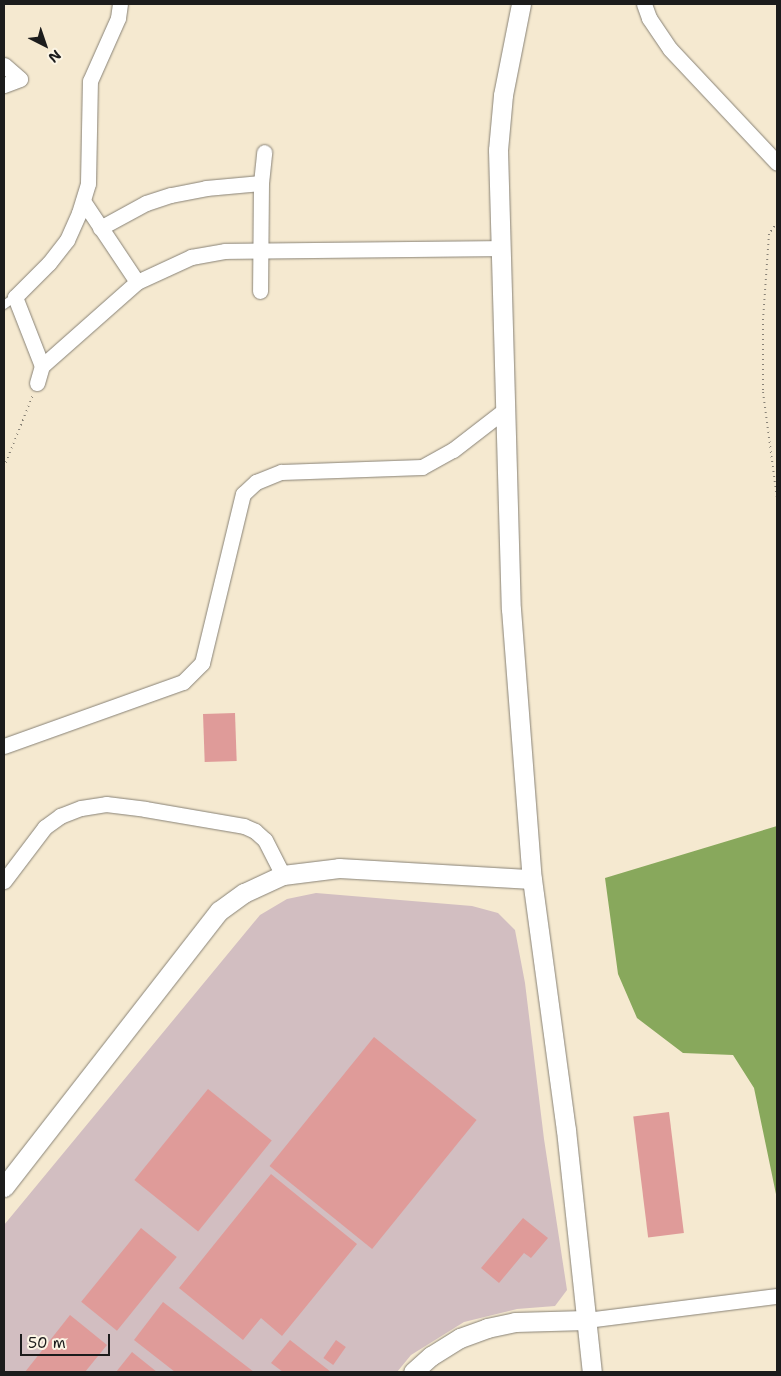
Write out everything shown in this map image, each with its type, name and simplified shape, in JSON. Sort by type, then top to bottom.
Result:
[{"type":"street","points":[[42,366],[9,301],[49,263],[67,240],[82,201],[88,183],[90,81],[118,18],[120,4]]},
{"type":"street","points":[[521,4],[503,95],[498,150],[511,609],[532,878],[566,1130],[592,1372]]},
{"type":"street","points":[[644,4],[649,18],[670,49],[777,163]]},
{"type":"street","points":[[4,65],[20,79],[4,85]]},
{"type":"street","points":[[260,291],[261,183],[264,152]]},
{"type":"street","points":[[100,228],[146,203],[171,196],[206,188],[261,183]]},
{"type":"street","points":[[82,201],[137,282]]},
{"type":"street","points":[[37,383],[42,366],[137,282],[191,257],[225,251],[500,248]]},
{"type":"street","points":[[4,746],[183,682],[202,663],[243,494],[256,482],[281,472],[422,467],[453,450],[506,409]]},
{"type":"street","points":[[4,882],[45,828],[60,816],[81,808],[106,804],[244,826],[255,831],[265,840],[283,875]]},
{"type":"street","points":[[4,1187],[219,912],[244,893],[283,875],[339,868],[532,878]]},
{"type":"street","points":[[413,1372],[431,1356],[460,1338],[487,1328],[516,1322],[586,1320],[777,1296]]},
{"type":"path","points":[[777,222],[769,234],[763,319],[764,401],[777,499]]},
{"type":"path","points":[[4,467],[37,383]]},
{"type":"shaded area","points":[[316,893],[472,906],[498,913],[515,930],[525,983],[544,1139],[567,1290],[555,1306],[517,1309],[464,1322],[411,1355],[397,1372],[4,1372],[4,1225],[260,915],[287,899]]},
{"type":"green space","points":[[777,826],[777,1199],[754,1088],[733,1055],[683,1053],[637,1018],[618,974],[605,878]]},
{"type":"building","points":[[235,713],[237,761],[205,762],[203,714]]},
{"type":"building","points":[[374,1037],[477,1120],[372,1249],[270,1166]]},
{"type":"building","points":[[208,1089],[272,1141],[198,1232],[134,1180]]},
{"type":"building","points":[[669,1112],[684,1233],[648,1237],[633,1116]]},
{"type":"building","points":[[271,1174],[357,1244],[282,1336],[261,1318],[243,1340],[179,1288]]},
{"type":"building","points":[[523,1218],[548,1238],[531,1258],[524,1253],[499,1283],[481,1268]]},
{"type":"building","points":[[141,1228],[177,1257],[117,1331],[81,1302]]},
{"type":"building","points":[[163,1302],[254,1372],[175,1372],[134,1340]]},
{"type":"building","points":[[70,1315],[107,1345],[85,1372],[25,1372]]},
{"type":"building","points":[[290,1340],[331,1372],[283,1372],[271,1363]]},
{"type":"building","points":[[336,1340],[346,1347],[333,1365],[323,1358]]},
{"type":"building","points":[[132,1352],[157,1372],[116,1372]]}]
